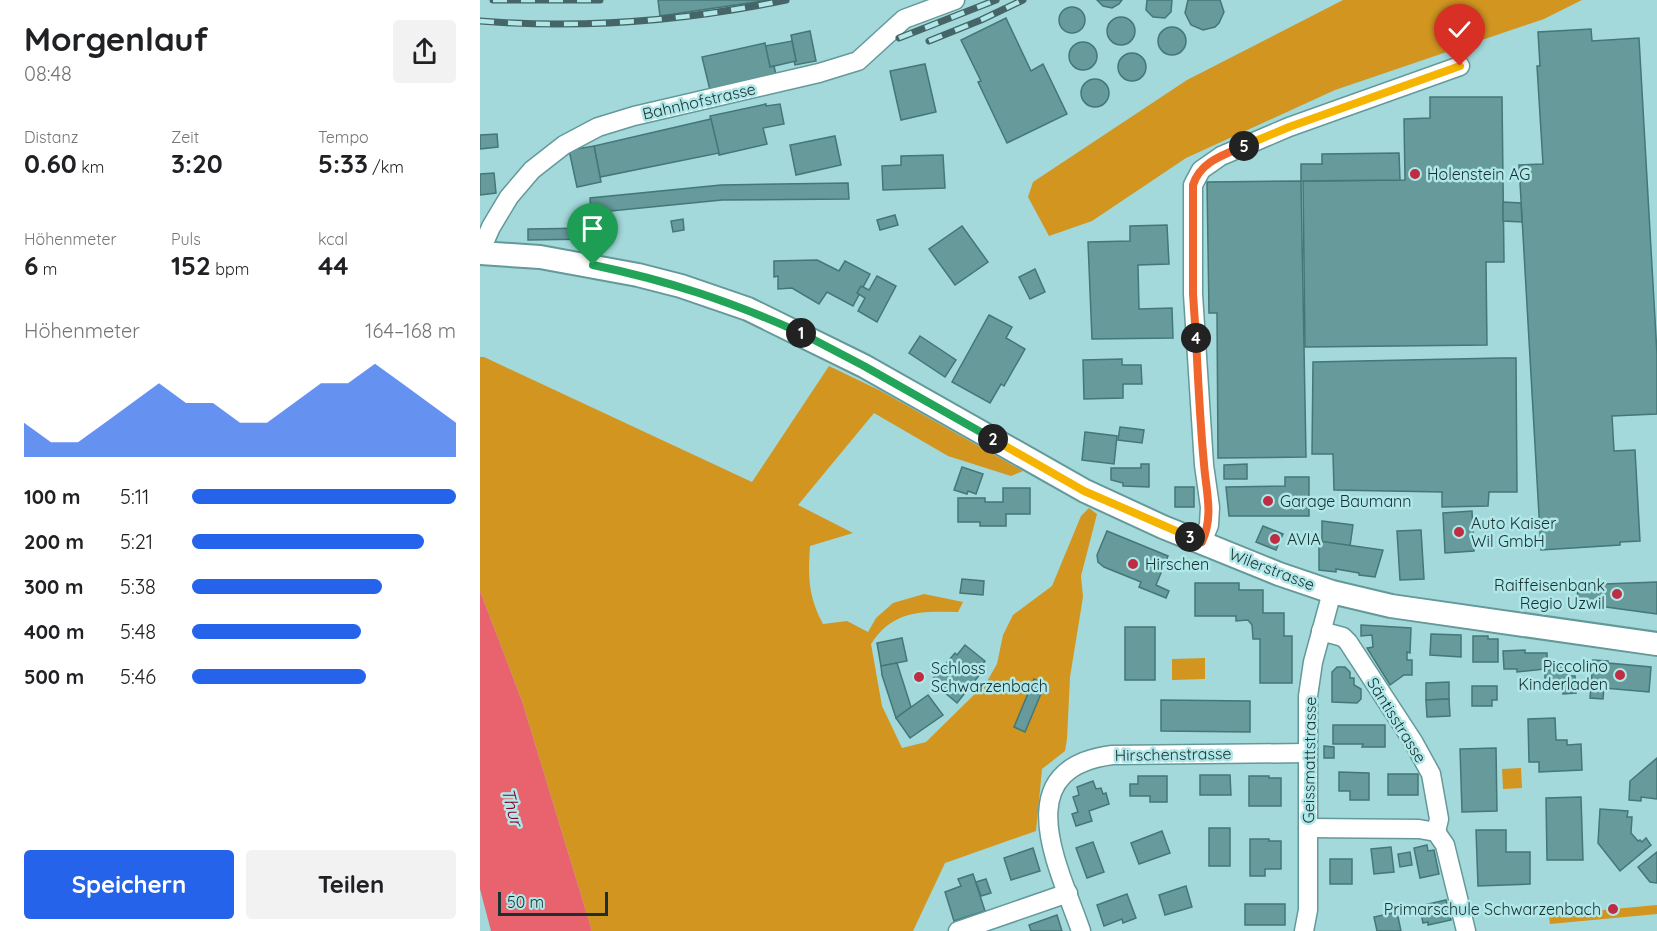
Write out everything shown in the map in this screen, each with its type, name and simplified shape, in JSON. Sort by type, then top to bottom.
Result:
[{"type":"main road","name":"Wilerstrasse","points":[[480,253],[540,257],[638,274],[748,309],[864,366],[1084,491],[1163,527],[1280,574],[1332,592],[1391,606],[1657,644]]},
{"type":"street","name":"Bahnhofstrasse","points":[[480,253],[490,227],[509,197],[532,170],[564,145],[598,127],[633,116],[819,73],[858,61],[904,19],[956,0]]},
{"type":"street","points":[[1202,542],[1209,525],[1210,507],[1204,465],[1193,294],[1193,185],[1196,177],[1208,164],[1221,156],[1280,131],[1460,66]]},
{"type":"street","name":"Geissmattstrasse","points":[[1304,931],[1308,910],[1308,696],[1313,662],[1332,592]]},
{"type":"street","name":"Säntisstrasse","points":[[1321,631],[1343,637],[1348,642],[1414,742],[1431,774],[1438,819],[1436,832]]},
{"type":"street","name":"Hirschenstrasse","points":[[1081,931],[1047,826],[1047,810],[1052,789],[1063,774],[1090,759],[1116,754],[1307,753]]},
{"type":"street","points":[[1308,828],[1419,829],[1436,832],[1446,845],[1466,931]]},
{"type":"street","points":[[958,931],[1068,893]]},
{"type":"shaded area","points":[[1343,0],[1582,0],[1544,19],[1335,90],[1186,158],[1092,221],[1049,236],[1028,197],[1033,182],[1187,80]]},
{"type":"shaded area","points":[[480,357],[752,482],[829,366],[881,391],[1023,471],[1011,476],[948,456],[874,413],[798,505],[853,533],[810,546],[810,586],[814,604],[823,624],[847,621],[868,632],[876,618],[893,603],[924,594],[963,602],[958,612],[920,613],[898,619],[880,633],[871,644],[882,706],[902,748],[926,742],[986,683],[997,664],[1003,635],[1013,615],[1052,586],[1081,516],[1089,508],[1097,514],[1081,576],[1083,597],[1070,677],[1065,751],[1042,769],[1036,831],[945,863],[913,931],[592,931],[522,701],[480,591]]},
{"type":"shaded area","points":[[1205,658],[1205,679],[1172,680],[1172,659]]},
{"type":"shaded area","points":[[1521,768],[1522,788],[1503,789],[1502,769]]},
{"type":"shaded area","points":[[1657,905],[1657,914],[1550,924],[1549,915]]},
{"type":"water","name":"Thur","points":[[480,591],[522,701],[592,931],[491,931],[480,889]]},
{"type":"building","points":[[658,0],[770,0],[660,16]]},
{"type":"building","points":[[1097,0],[1122,0],[1112,8],[1103,6]]},
{"type":"building","points":[[1147,0],[1172,0],[1171,12],[1165,18],[1153,17],[1146,10]]},
{"type":"building","points":[[1188,0],[1220,0],[1224,12],[1219,23],[1215,27],[1203,30],[1191,25],[1185,13]]},
{"type":"building","points":[[1072,7],[1082,10],[1085,20],[1082,30],[1072,33],[1062,30],[1059,20],[1062,10]]},
{"type":"building","points":[[1121,17],[1131,21],[1135,31],[1131,41],[1121,45],[1111,41],[1107,31],[1111,21]]},
{"type":"building","points":[[1006,18],[1031,71],[1043,64],[1067,114],[1007,143],[961,40]]},
{"type":"building","points":[[1172,27],[1182,31],[1186,41],[1182,51],[1172,55],[1162,51],[1158,41],[1162,31]]},
{"type":"building","points":[[1591,29],[1592,41],[1639,38],[1657,354],[1657,414],[1612,416],[1614,451],[1635,450],[1640,541],[1620,542],[1620,545],[1541,550],[1519,165],[1543,164],[1537,66],[1540,66],[1538,32]]},
{"type":"building","points":[[810,31],[816,61],[795,65],[791,35]]},
{"type":"building","points":[[792,41],[796,61],[770,67],[765,46]]},
{"type":"building","points":[[1083,42],[1093,46],[1097,56],[1093,66],[1083,70],[1073,66],[1069,56],[1073,46]]},
{"type":"building","points":[[765,43],[770,67],[774,66],[776,75],[710,90],[702,57]]},
{"type":"building","points":[[1132,53],[1142,57],[1146,67],[1142,77],[1132,81],[1122,77],[1118,67],[1122,57]]},
{"type":"building","points":[[925,64],[936,112],[901,120],[890,71]]},
{"type":"building","points":[[1095,79],[1105,83],[1109,93],[1105,103],[1095,107],[1085,103],[1081,93],[1085,83]]},
{"type":"building","points":[[1430,97],[1502,97],[1504,262],[1486,262],[1487,345],[1305,347],[1303,181],[1405,180],[1404,119],[1430,118]]},
{"type":"building","points":[[766,104],[766,106],[780,104],[784,124],[763,128],[767,144],[719,155],[710,116]]},
{"type":"building","points":[[711,119],[719,153],[600,177],[594,146]]},
{"type":"building","points":[[497,134],[498,147],[480,149],[480,135]]},
{"type":"building","points":[[835,136],[841,165],[796,175],[790,145]]},
{"type":"building","points":[[594,146],[601,182],[577,187],[569,150]]},
{"type":"building","points":[[1399,153],[1400,180],[1301,181],[1301,164],[1322,164],[1322,154]]},
{"type":"building","points":[[943,155],[945,188],[883,190],[882,166],[901,165],[901,156]]},
{"type":"building","points":[[494,173],[496,193],[480,195],[480,174]]},
{"type":"building","points":[[1301,181],[1306,457],[1218,458],[1217,313],[1209,313],[1207,182]]},
{"type":"building","points":[[848,183],[849,199],[722,200],[591,213],[590,198],[721,185]]},
{"type":"building","points":[[1503,202],[1521,203],[1522,222],[1503,221]]},
{"type":"building","points":[[895,215],[898,225],[880,230],[877,220]]},
{"type":"building","points":[[683,219],[684,230],[673,232],[671,221]]},
{"type":"building","points":[[1167,225],[1169,264],[1138,265],[1139,309],[1172,308],[1173,338],[1092,339],[1088,242],[1130,241],[1130,226]]},
{"type":"building","points":[[962,226],[988,262],[955,285],[929,249]]},
{"type":"building","points":[[591,228],[591,239],[528,240],[528,229]]},
{"type":"building","points":[[817,260],[839,271],[845,261],[870,274],[853,306],[827,292],[819,304],[792,288],[778,289],[778,276],[774,277],[774,261]]},
{"type":"building","points":[[1035,269],[1045,292],[1030,299],[1019,277]]},
{"type":"building","points":[[877,276],[896,286],[877,322],[858,311],[865,298],[857,293],[861,286],[869,290]]},
{"type":"building","points":[[989,315],[1012,327],[1006,338],[1025,349],[1004,386],[1001,384],[990,403],[952,382]]},
{"type":"building","points":[[920,336],[956,360],[945,377],[909,353]]},
{"type":"building","points":[[1516,358],[1517,492],[1489,492],[1488,506],[1442,507],[1442,492],[1334,490],[1333,454],[1312,454],[1313,362]]},
{"type":"building","points":[[1122,359],[1122,365],[1141,365],[1142,384],[1123,384],[1123,398],[1084,399],[1083,360]]},
{"type":"building","points":[[1120,427],[1144,430],[1142,443],[1118,440]]},
{"type":"building","points":[[1085,432],[1117,436],[1114,464],[1082,460]]},
{"type":"building","points":[[1141,464],[1149,464],[1149,487],[1123,486],[1123,483],[1111,480],[1111,468],[1141,468]]},
{"type":"building","points":[[1247,464],[1247,479],[1224,479],[1224,465]]},
{"type":"building","points":[[962,467],[983,474],[976,494],[954,490]]},
{"type":"building","name":"Garage Baumann","points":[[1285,477],[1309,477],[1309,516],[1229,516],[1226,487],[1285,486]]},
{"type":"building","points":[[1175,487],[1194,487],[1194,507],[1175,507]]},
{"type":"building","points":[[1003,488],[1030,488],[1030,514],[1006,514],[1006,526],[980,526],[980,522],[958,522],[958,498],[985,498],[985,502],[1003,502]]},
{"type":"building","name":"Auto Kaiser Wil GmbH","points":[[1472,511],[1474,551],[1445,553],[1443,513]]},
{"type":"building","points":[[1322,521],[1353,525],[1350,546],[1322,542]]},
{"type":"building","points":[[1263,526],[1283,534],[1276,550],[1256,542]]},
{"type":"building","points":[[1421,530],[1424,579],[1400,580],[1397,531]]},
{"type":"building","name":"Hirschen","points":[[1107,531],[1168,556],[1156,585],[1169,591],[1166,598],[1139,587],[1141,582],[1104,567],[1098,562],[1097,555]]},
{"type":"building","points":[[1319,541],[1383,550],[1375,577],[1336,569],[1336,572],[1319,570]]},
{"type":"building","points":[[962,579],[984,581],[983,595],[960,593]]},
{"type":"building","name":"Raiffeisenbank Regio Uzwil","points":[[1657,582],[1657,614],[1577,603],[1578,585]]},
{"type":"building","points":[[1195,583],[1239,583],[1239,590],[1263,590],[1263,613],[1284,613],[1284,636],[1292,636],[1292,683],[1260,683],[1260,639],[1253,639],[1252,625],[1248,620],[1236,621],[1236,616],[1195,616]]},
{"type":"building","points":[[1361,625],[1411,628],[1410,653],[1407,652],[1407,660],[1412,660],[1412,675],[1404,675],[1390,685],[1367,648],[1373,647],[1372,635],[1361,636]]},
{"type":"building","points":[[1125,627],[1155,627],[1155,680],[1125,680]]},
{"type":"building","points":[[1431,634],[1461,635],[1461,657],[1430,655]]},
{"type":"building","points":[[1473,636],[1498,639],[1498,662],[1473,662]]},
{"type":"building","points":[[902,638],[907,661],[881,666],[877,643]]},
{"type":"building","points":[[965,645],[985,661],[978,670],[981,673],[957,703],[931,681]]},
{"type":"building","points":[[1525,650],[1525,653],[1547,653],[1547,667],[1567,666],[1567,676],[1575,676],[1576,693],[1563,694],[1563,689],[1545,690],[1545,669],[1517,672],[1517,669],[1504,669],[1503,651]]},
{"type":"building","points":[[1593,660],[1651,667],[1649,692],[1604,688],[1603,699],[1590,698]]},
{"type":"building","points":[[897,663],[911,707],[896,718],[881,666]]},
{"type":"building","points":[[1337,667],[1345,667],[1350,672],[1350,678],[1354,678],[1354,685],[1361,689],[1361,699],[1357,703],[1332,702],[1332,672]]},
{"type":"building","points":[[1034,679],[1045,684],[1025,732],[1014,727]]},
{"type":"building","points":[[1449,682],[1449,699],[1426,700],[1426,683]]},
{"type":"building","points":[[1472,686],[1497,686],[1497,700],[1492,700],[1492,706],[1472,706]]},
{"type":"building","points":[[928,695],[943,715],[910,738],[896,718]]},
{"type":"building","points":[[1449,699],[1450,716],[1427,717],[1426,700]]},
{"type":"building","points":[[1161,700],[1250,701],[1250,732],[1161,731]]},
{"type":"building","points":[[1555,718],[1556,740],[1567,740],[1567,745],[1581,744],[1582,770],[1539,772],[1539,762],[1529,762],[1528,719]]},
{"type":"building","points":[[1333,725],[1385,725],[1385,747],[1333,744]]},
{"type":"building","points":[[1324,746],[1334,747],[1334,758],[1324,758]]},
{"type":"building","points":[[1496,748],[1497,811],[1462,812],[1460,749]]},
{"type":"building","points":[[1657,758],[1657,799],[1641,797],[1641,801],[1629,800],[1630,781]]},
{"type":"building","points":[[1339,772],[1369,773],[1369,800],[1350,800],[1350,791],[1339,791]]},
{"type":"building","points":[[1388,774],[1418,774],[1418,795],[1388,795]]},
{"type":"building","points":[[1200,775],[1230,775],[1231,795],[1200,795]]},
{"type":"building","points":[[1138,776],[1167,776],[1167,802],[1150,802],[1150,796],[1130,796],[1130,784],[1138,784]]},
{"type":"building","points":[[1249,776],[1281,778],[1281,806],[1249,806]]},
{"type":"building","points":[[1093,781],[1096,789],[1101,788],[1103,794],[1106,793],[1109,804],[1089,811],[1092,821],[1076,826],[1072,814],[1078,812],[1073,797],[1079,795],[1077,787]]},
{"type":"building","points":[[1581,797],[1583,860],[1547,860],[1546,798]]},
{"type":"building","points":[[1600,809],[1628,811],[1627,817],[1632,817],[1631,833],[1638,841],[1642,842],[1646,838],[1651,845],[1620,871],[1598,843]]},
{"type":"building","points":[[1209,828],[1230,828],[1230,866],[1209,866]]},
{"type":"building","points":[[1476,830],[1506,830],[1506,852],[1530,852],[1530,884],[1478,886]]},
{"type":"building","points":[[1162,831],[1170,853],[1139,864],[1131,843]]},
{"type":"building","points":[[1250,839],[1281,841],[1281,869],[1265,869],[1265,876],[1250,876]]},
{"type":"building","points":[[1093,842],[1104,872],[1087,878],[1076,848]]},
{"type":"building","points":[[1427,845],[1428,851],[1434,850],[1439,874],[1420,878],[1414,848]]},
{"type":"building","points":[[1391,847],[1394,872],[1374,874],[1371,849]]},
{"type":"building","points":[[1033,848],[1040,871],[1011,880],[1004,858]]},
{"type":"building","points":[[1410,852],[1412,865],[1400,867],[1398,854]]},
{"type":"building","points":[[1657,852],[1657,883],[1650,882],[1638,867]]},
{"type":"building","points":[[1330,859],[1352,859],[1352,884],[1330,884]]},
{"type":"building","points":[[973,874],[985,911],[954,921],[945,892],[961,886],[958,879]]},
{"type":"building","points":[[986,879],[991,893],[981,896],[976,882]]},
{"type":"building","points":[[1186,886],[1192,907],[1165,915],[1159,895]]},
{"type":"building","points":[[1127,894],[1136,918],[1123,923],[1122,919],[1104,926],[1097,905]]},
{"type":"building","points":[[1446,900],[1451,920],[1428,925],[1428,922],[1423,923],[1420,909],[1425,908],[1424,905]]},
{"type":"building","points":[[1245,904],[1285,904],[1285,925],[1245,925]]},
{"type":"building","points":[[1397,912],[1401,931],[1377,931],[1374,917]]},
{"type":"building","points":[[1057,915],[1062,931],[1031,931],[1029,925]]},
{"type":"railway","points":[[493,0],[600,0]]},
{"type":"railway","points":[[480,21],[557,24],[634,21],[710,13],[786,0]]},
{"type":"railway","points":[[899,38],[996,0]]},
{"type":"railway","points":[[929,41],[1023,0]]},
{"type":"place","name":"Holenstein AG","points":[[1415,174]]},
{"type":"place","name":"Garage Baumann","points":[[1268,501]]},
{"type":"place","name":"Auto Kaiser Wil GmbH","points":[[1459,532]]},
{"type":"place","name":"AVIA","points":[[1275,539]]},
{"type":"place","name":"Hirschen","points":[[1133,564]]},
{"type":"place","name":"Raiffeisenbank Regio Uzwil","points":[[1617,594]]},
{"type":"place","name":"Piccolino Kinderladen","points":[[1620,675]]},
{"type":"place","name":"Schloss Schwarzenbach","points":[[919,677]]},
{"type":"place","name":"Primarschule Schwarzenbach","points":[[1613,909]]},
{"type":"route","points":[[593,265],[681,286],[748,309],[864,366],[1084,491],[1202,542],[1209,525],[1210,507],[1204,465],[1193,294],[1193,185],[1196,177],[1208,164],[1221,156],[1289,127],[1460,66]]}]
